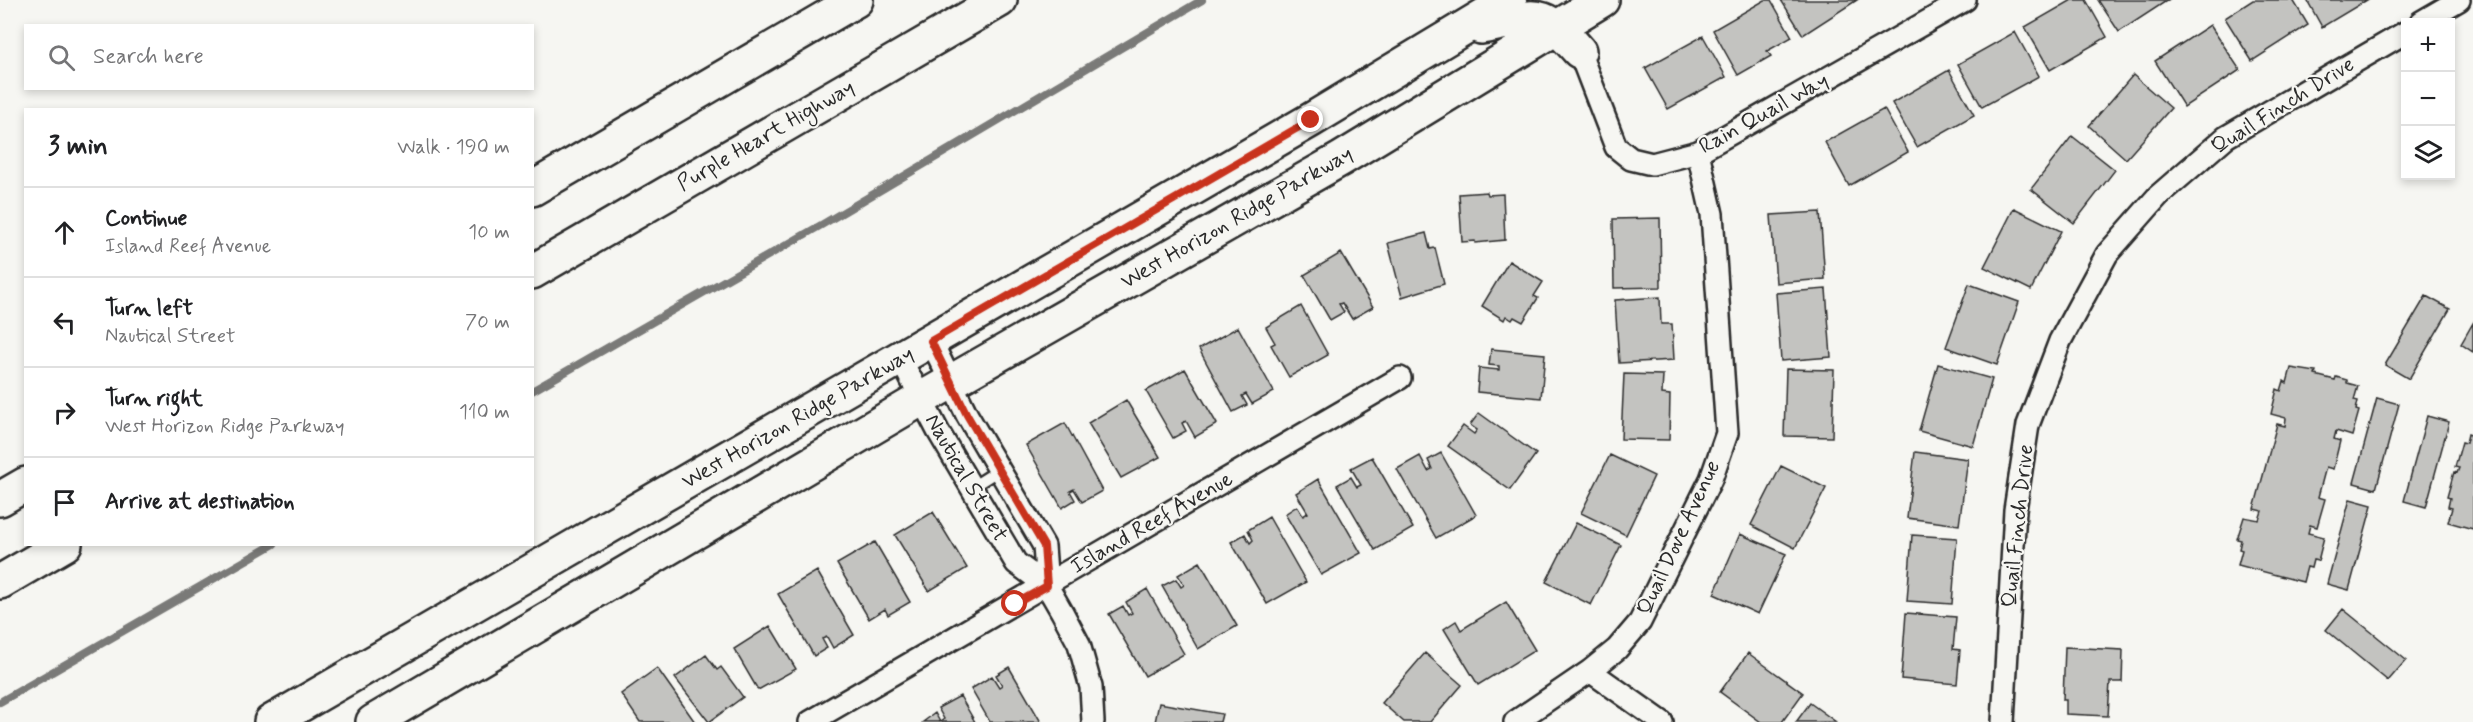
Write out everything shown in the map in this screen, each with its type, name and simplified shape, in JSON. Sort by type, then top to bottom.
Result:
[{"type":"main road","points":[[534,188],[856,0]]},
{"type":"main road","name":"Purple Heart Highway","points":[[534,271],[1000,0]]},
{"type":"main road","name":"West Horizon Ridge Parkway","points":[[271,722],[1311,120],[1510,0]]},
{"type":"main road","points":[[1579,51],[1586,22],[1600,1]]},
{"type":"main road","name":"West Horizon Ridge Parkway","points":[[373,722],[951,381],[1341,159],[1600,1]]},
{"type":"main road","points":[[1456,31],[1533,16],[1557,27],[1579,51]]},
{"type":"main road","points":[[0,499],[24,485]]},
{"type":"main road","points":[[0,582],[62,546]]},
{"type":"street","name":"Rain Quail Way","points":[[1579,51],[1616,147],[1631,159],[1652,164],[1698,152],[1965,0]]},
{"type":"street","points":[[2428,18],[2459,0]]},
{"type":"street","name":"Quail Finch Drive","points":[[2003,722],[2015,510],[2028,425],[2060,341],[2107,254],[2158,196],[2226,137],[2401,35]]},
{"type":"street","name":"Quail Dove Avenue","points":[[1515,722],[1590,671],[1617,649],[1640,622],[1712,479],[1727,433],[1712,214],[1698,152]]},
{"type":"street","name":"Nautical Street","points":[[931,341],[999,470],[1044,546],[1047,586]]},
{"type":"street","name":"Nautical Street","points":[[900,358],[921,399],[1016,563],[1047,586],[1079,644],[1091,687],[1093,722]]},
{"type":"street","name":"Island Reef Avenue","points":[[810,722],[1047,586],[1400,378]]},
{"type":"street","points":[[1590,671],[1662,722]]},
{"type":"lane","points":[[972,487],[999,470]]},
{"type":"building","points":[[1765,0],[1771,0],[1792,37],[1767,51],[1771,56],[1738,75],[1713,30]]},
{"type":"building","points":[[1781,0],[1857,0],[1803,35]]},
{"type":"building","points":[[2072,0],[2086,0],[2107,37],[2050,70],[2025,27]]},
{"type":"building","points":[[2098,0],[2168,0],[2119,32]]},
{"type":"building","points":[[2253,0],[2293,0],[2308,25],[2252,61],[2225,18]]},
{"type":"building","points":[[2307,0],[2367,0],[2322,27]]},
{"type":"building","points":[[2210,25],[2240,70],[2184,107],[2155,61]]},
{"type":"building","points":[[2015,32],[2039,76],[1982,107],[1958,64]]},
{"type":"building","points":[[1703,36],[1726,77],[1668,109],[1645,68]]},
{"type":"building","points":[[1949,70],[1974,115],[1917,147],[1892,103]]},
{"type":"building","points":[[2133,75],[2171,108],[2126,159],[2089,126]]},
{"type":"building","points":[[1884,109],[1908,152],[1849,186],[1825,142]]},
{"type":"building","points":[[2072,136],[2115,170],[2074,223],[2031,189]]},
{"type":"building","points":[[1487,192],[1488,195],[1503,194],[1505,240],[1462,242],[1459,194]]},
{"type":"building","points":[[2014,208],[2061,231],[2031,290],[1984,267]]},
{"type":"building","points":[[1820,212],[1825,279],[1776,283],[1771,215]]},
{"type":"building","points":[[1660,218],[1661,287],[1614,288],[1613,219]]},
{"type":"building","points":[[1426,233],[1430,249],[1435,248],[1444,284],[1402,297],[1388,243]]},
{"type":"building","points":[[1341,253],[1373,307],[1352,319],[1342,303],[1339,304],[1344,312],[1330,320],[1304,275]]},
{"type":"building","points":[[1509,261],[1543,282],[1534,296],[1538,298],[1523,322],[1506,316],[1504,320],[1482,306]]},
{"type":"building","points":[[1969,284],[2019,302],[1997,365],[1946,347]]},
{"type":"building","points":[[1826,289],[1831,357],[1781,361],[1776,293]]},
{"type":"building","points":[[2426,296],[2450,309],[2409,379],[2385,365]]},
{"type":"building","points":[[1660,297],[1661,324],[1672,324],[1674,360],[1619,363],[1615,300]]},
{"type":"building","points":[[1301,306],[1328,355],[1289,377],[1271,345],[1275,343],[1266,327]]},
{"type":"building","points":[[2473,323],[2473,352],[2461,344]]},
{"type":"building","points":[[1238,327],[1274,392],[1252,404],[1246,394],[1242,396],[1247,405],[1233,412],[1199,349]]},
{"type":"building","points":[[1491,349],[1545,354],[1541,398],[1477,392],[1479,368],[1499,370],[1499,366],[1489,365]]},
{"type":"building","points":[[1938,364],[1992,379],[1973,446],[1919,431]]},
{"type":"building","points":[[2291,368],[2316,372],[2315,375],[2335,380],[2336,377],[2358,386],[2354,400],[2358,401],[2356,410],[2359,411],[2352,436],[2336,431],[2334,439],[2340,441],[2333,469],[2326,467],[2318,497],[2325,499],[2317,527],[2310,525],[2308,533],[2324,537],[2318,561],[2313,560],[2311,568],[2307,567],[2303,582],[2238,565],[2242,550],[2239,549],[2241,540],[2237,539],[2244,517],[2259,520],[2262,511],[2254,509],[2277,424],[2285,426],[2286,418],[2271,414],[2277,389],[2281,391],[2284,381],[2287,383]]},
{"type":"building","points":[[1185,369],[1217,424],[1195,437],[1186,421],[1182,423],[1186,431],[1173,438],[1146,391]]},
{"type":"building","points":[[1786,369],[1834,370],[1832,437],[1784,436]]},
{"type":"building","points":[[1624,374],[1663,375],[1662,394],[1670,395],[1669,440],[1621,439]]},
{"type":"building","points":[[2377,398],[2399,404],[2376,489],[2354,483]]},
{"type":"building","points":[[1126,400],[1160,457],[1121,478],[1088,423]]},
{"type":"building","points":[[1479,413],[1536,454],[1510,490],[1448,446],[1463,426],[1474,434],[1477,430],[1470,425]]},
{"type":"building","points":[[2427,416],[2449,422],[2426,507],[2404,501]]},
{"type":"building","points":[[1065,423],[1102,491],[1082,502],[1074,489],[1070,491],[1075,500],[1062,508],[1026,445]]},
{"type":"building","points":[[2468,434],[2473,436],[2473,529],[2448,522],[2452,508],[2448,507],[2450,498],[2447,497],[2454,472],[2457,473],[2459,468],[2455,467],[2462,442],[2466,443]]},
{"type":"building","points":[[1915,452],[1968,459],[1959,525],[1907,518]]},
{"type":"building","points":[[1441,453],[1476,515],[1436,538],[1397,469],[1420,456],[1428,471],[1432,469],[1428,460]]},
{"type":"building","points":[[1610,455],[1654,476],[1626,535],[1581,513]]},
{"type":"building","points":[[1372,457],[1413,528],[1375,550],[1337,485],[1351,477],[1357,487],[1361,485],[1351,468]]},
{"type":"building","points":[[1781,466],[1826,488],[1795,548],[1751,525]]},
{"type":"building","points":[[1318,479],[1361,553],[1321,575],[1285,514],[1297,506],[1303,516],[1308,513],[1296,493]]},
{"type":"building","points":[[2350,499],[2372,505],[2349,590],[2327,584]]},
{"type":"building","points":[[933,512],[967,568],[929,591],[895,535]]},
{"type":"building","points":[[1269,517],[1306,582],[1267,604],[1231,542],[1245,534],[1250,543],[1253,540],[1248,530]]},
{"type":"building","points":[[1576,523],[1621,545],[1591,605],[1546,582]]},
{"type":"building","points":[[1740,534],[1786,554],[1758,614],[1714,594]]},
{"type":"building","points":[[1912,535],[1957,538],[1952,604],[1907,601]]},
{"type":"building","points":[[875,542],[910,602],[888,615],[885,609],[869,619],[837,564]]},
{"type":"building","points":[[1200,562],[1237,626],[1198,649],[1162,586],[1176,579],[1181,587],[1184,585],[1178,575]]},
{"type":"building","points":[[817,571],[854,635],[833,648],[827,637],[822,639],[827,648],[814,656],[778,594]]},
{"type":"building","points":[[1147,589],[1184,654],[1145,676],[1109,614],[1123,606],[1128,615],[1132,613],[1126,602]]},
{"type":"building","points":[[1506,602],[1535,650],[1478,685],[1444,629],[1456,621],[1461,630]]},
{"type":"building","points":[[2343,609],[2406,660],[2388,681],[2326,630]]},
{"type":"building","points":[[1906,613],[1956,617],[1953,649],[1960,650],[1957,684],[1901,679]]},
{"type":"building","points":[[770,626],[796,669],[758,690],[734,649]]},
{"type":"building","points":[[2065,647],[2123,650],[2122,682],[2110,682],[2108,716],[2066,714],[2066,700],[2063,700]]},
{"type":"building","points":[[1425,653],[1462,685],[1430,722],[1404,722],[1382,703]]},
{"type":"building","points":[[1748,653],[1803,693],[1782,722],[1761,722],[1720,692]]},
{"type":"building","points":[[706,655],[717,670],[721,667],[743,697],[709,722],[675,678]]},
{"type":"building","points":[[1009,667],[1041,722],[990,722],[971,689],[992,676],[999,687],[1002,685],[996,675]]},
{"type":"building","points":[[657,668],[695,722],[640,722],[621,694]]},
{"type":"building","points":[[960,696],[975,722],[940,722],[944,719],[938,708]]},
{"type":"building","points":[[1159,703],[1222,714],[1220,722],[1155,722]]},
{"type":"building","points":[[1810,703],[1836,722],[1796,722]]},
{"type":"building","points":[[935,713],[940,722],[923,722]]},
{"type":"waterway","points":[[534,390],[823,224],[1202,0]]},
{"type":"waterway","points":[[0,702],[271,546]]},
{"type":"route","points":[[1015,604],[1047,586],[1044,546],[967,415],[931,341],[1311,120]]}]
